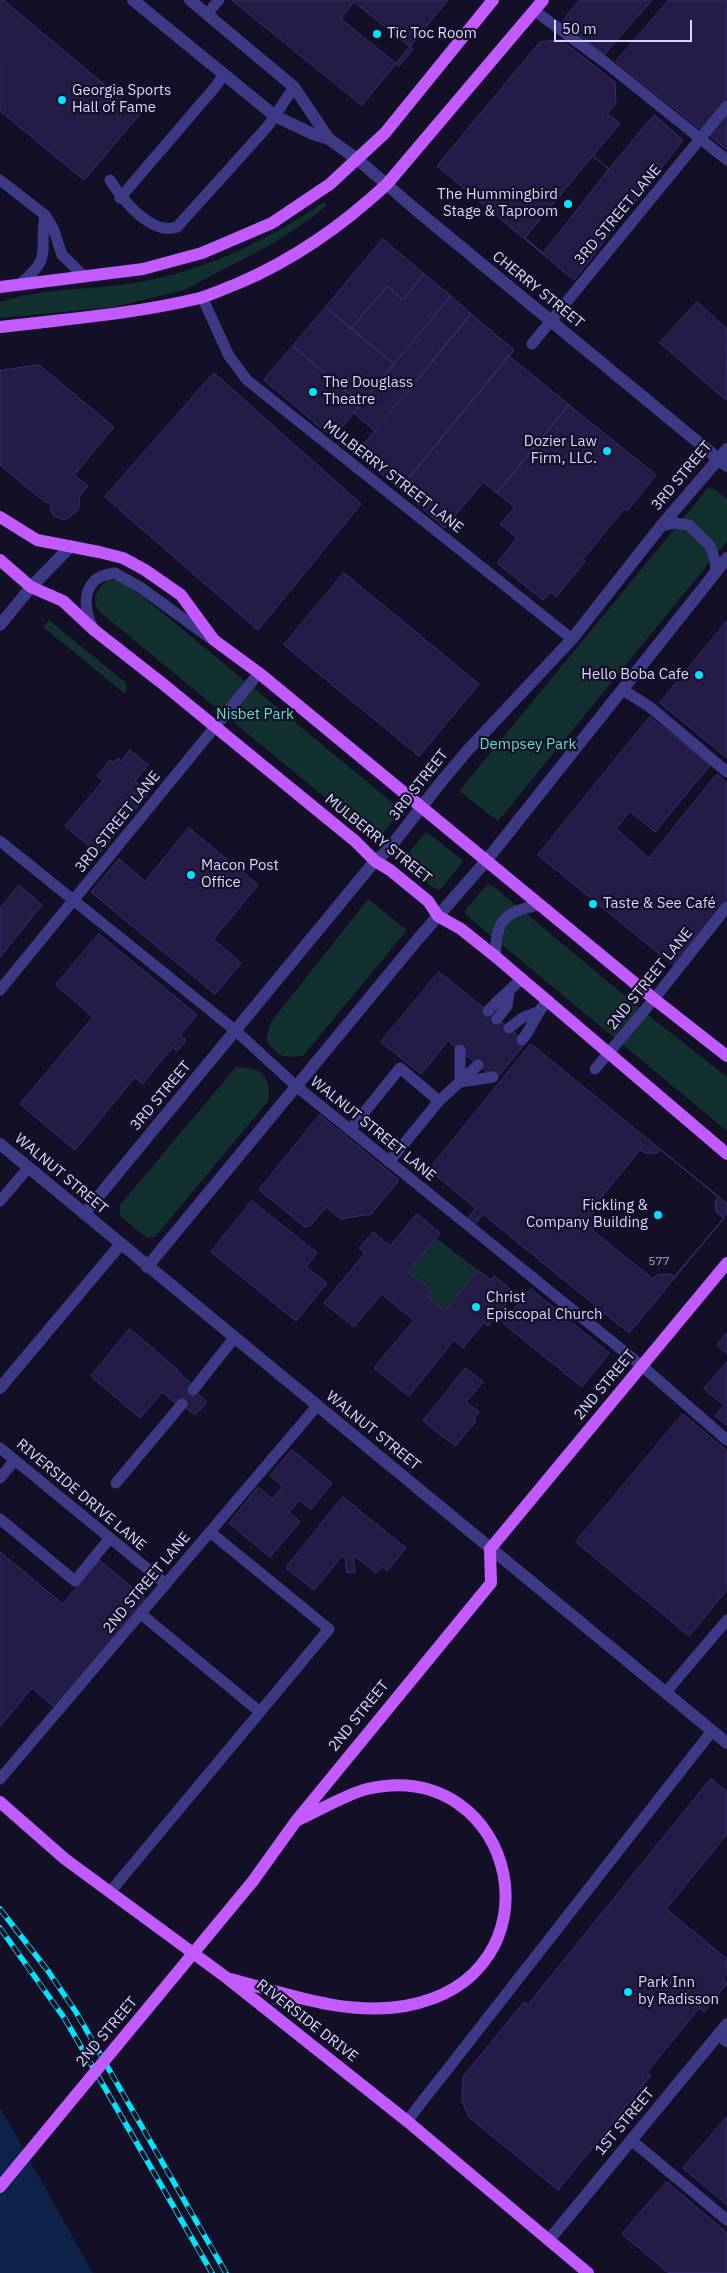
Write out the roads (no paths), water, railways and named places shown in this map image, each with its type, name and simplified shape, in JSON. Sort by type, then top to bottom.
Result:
[{"type":"main road","points":[[0,286],[143,269],[202,253],[272,223],[297,208],[330,184],[390,128],[493,0]]},
{"type":"main road","points":[[0,326],[116,314],[202,297],[260,274],[307,248],[358,211],[387,184],[543,0]]},
{"type":"main road","points":[[0,517],[37,540],[123,558],[146,570],[181,595],[214,640],[259,673],[539,905],[727,1056]]},
{"type":"main road","name":"MULBERRY STREET","points":[[0,560],[31,587],[63,602],[94,630],[355,841],[375,861],[390,870],[428,901],[438,916],[461,929],[496,956],[727,1154]]},
{"type":"main road","name":"2ND STREET","points":[[0,2187],[253,1880],[296,1821],[491,1583],[490,1549],[727,1262]]},
{"type":"main road","points":[[227,1978],[327,2004],[365,2008],[405,2006],[445,1993],[472,1974],[495,1947],[505,1913],[505,1873],[495,1844],[473,1815],[444,1795],[418,1787],[392,1786],[365,1789],[296,1821]]},
{"type":"main road","name":"RIVERSIDE DRIVE","points":[[0,1802],[65,1859],[227,1978],[407,2121],[588,2273]]},
{"type":"street","name":"CHERRY STREET","points":[[133,0],[275,116],[313,134],[329,139],[357,159],[723,462]]},
{"type":"street","name":"CHERRY STREET","points":[[190,0],[294,87],[329,139]]},
{"type":"street","name":"3RD STREET","points":[[84,1214],[375,861],[388,850],[468,750],[572,638],[661,526],[723,462],[727,449]]},
{"type":"street","points":[[0,625],[31,587],[70,546]]},
{"type":"street","points":[[147,1267],[296,1086],[486,861],[727,558]]},
{"type":"street","name":"WALNUT STREET","points":[[0,1144],[120,1245],[727,1743]]},
{"type":"street","points":[[0,1388],[120,1245]]},
{"type":"street","name":"1ST STREET","points":[[549,2240],[631,2140],[723,2039],[727,2024]]},
{"type":"lane","points":[[207,14],[219,0]]},
{"type":"lane","points":[[534,10],[606,63],[727,160]]},
{"type":"lane","points":[[120,198],[216,86],[224,74]]},
{"type":"lane","points":[[110,180],[120,198],[161,229],[169,230],[177,227],[275,116],[294,87]]},
{"type":"lane","name":"3RD STREET LANE","points":[[532,344],[727,106]]},
{"type":"lane","points":[[0,180],[45,215],[53,228],[62,255],[85,277]]},
{"type":"lane","points":[[20,284],[31,275],[44,256],[42,229],[45,215]]},
{"type":"lane","name":"MULBERRY STREET LANE","points":[[202,297],[229,356],[247,380],[572,638]]},
{"type":"lane","points":[[661,526],[675,523],[689,525],[710,546],[716,570]]},
{"type":"lane","points":[[94,630],[86,615],[88,591],[98,578],[115,573],[140,587],[168,609],[214,640]]},
{"type":"lane","name":"3RD STREET LANE","points":[[0,990],[259,673]]},
{"type":"lane","points":[[623,690],[650,707],[727,772]]},
{"type":"lane","name":"WALNUT STREET LANE","points":[[0,841],[73,902],[236,1031],[296,1086],[642,1366],[727,1440]]},
{"type":"lane","points":[[496,956],[495,938],[497,928],[504,919],[520,908],[539,905]]},
{"type":"lane","name":"2ND STREET LANE","points":[[595,1069],[654,999],[727,907]]},
{"type":"lane","points":[[488,1011],[498,999],[509,992],[521,979]]},
{"type":"lane","points":[[497,1019],[507,1006],[509,992]]},
{"type":"lane","points":[[537,1012],[522,1018],[516,1034],[532,1027],[537,1012],[548,1000]]},
{"type":"lane","points":[[460,1082],[464,1053]]},
{"type":"lane","points":[[350,1130],[400,1068],[439,1102]]},
{"type":"lane","points":[[389,1162],[439,1102],[460,1082],[486,1071],[460,1082]]},
{"type":"lane","points":[[0,1201],[28,1168]]},
{"type":"lane","points":[[193,1390],[234,1338]]},
{"type":"lane","points":[[116,1483],[182,1404]]},
{"type":"lane","name":"2ND STREET LANE","points":[[0,1778],[317,1406]]},
{"type":"lane","name":"RIVERSIDE DRIVE LANE","points":[[0,1448],[166,1584]]},
{"type":"lane","points":[[0,1478],[15,1460]]},
{"type":"lane","points":[[0,1519],[75,1581],[110,1538]]},
{"type":"lane","points":[[110,1892],[329,1629],[210,1532]]},
{"type":"lane","points":[[141,1614],[260,1712]]},
{"type":"lane","points":[[666,1692],[727,1620]]},
{"type":"lane","points":[[407,2121],[712,1731]]},
{"type":"lane","points":[[631,2140],[727,2220]]},
{"type":"water","points":[[0,2107],[93,2273],[0,2273]]},
{"type":"railway","points":[[0,1909],[48,1971],[76,2012],[226,2273]]},
{"type":"railway","points":[[0,1928],[65,2019],[212,2273]]},
{"type":"place","name":"Tic Toc Room","points":[[377,34]]},
{"type":"place","name":"Georgia Sports Hall of Fame","points":[[62,100]]},
{"type":"place","name":"The Hummingbird Stage & Taproom","points":[[568,204]]},
{"type":"place","name":"The Douglass Theatre","points":[[313,392]]},
{"type":"place","name":"Dozier Law Firm, LLC.","points":[[607,451]]},
{"type":"place","name":"Hello Boba Cafe","points":[[699,675]]},
{"type":"place","name":"Macon Post Office","points":[[191,875]]},
{"type":"place","name":"Taste & See Café","points":[[593,904]]},
{"type":"place","name":"Fickling & Company Building","points":[[658,1215]]},
{"type":"place","name":"Christ Episcopal Church","points":[[476,1307]]},
{"type":"place","name":"Park Inn by Radisson","points":[[628,1992]]},
{"type":"park label","name":"Nisbet Park","points":[[255,715]]},
{"type":"park label","name":"Dempsey Park","points":[[528,745]]}]
